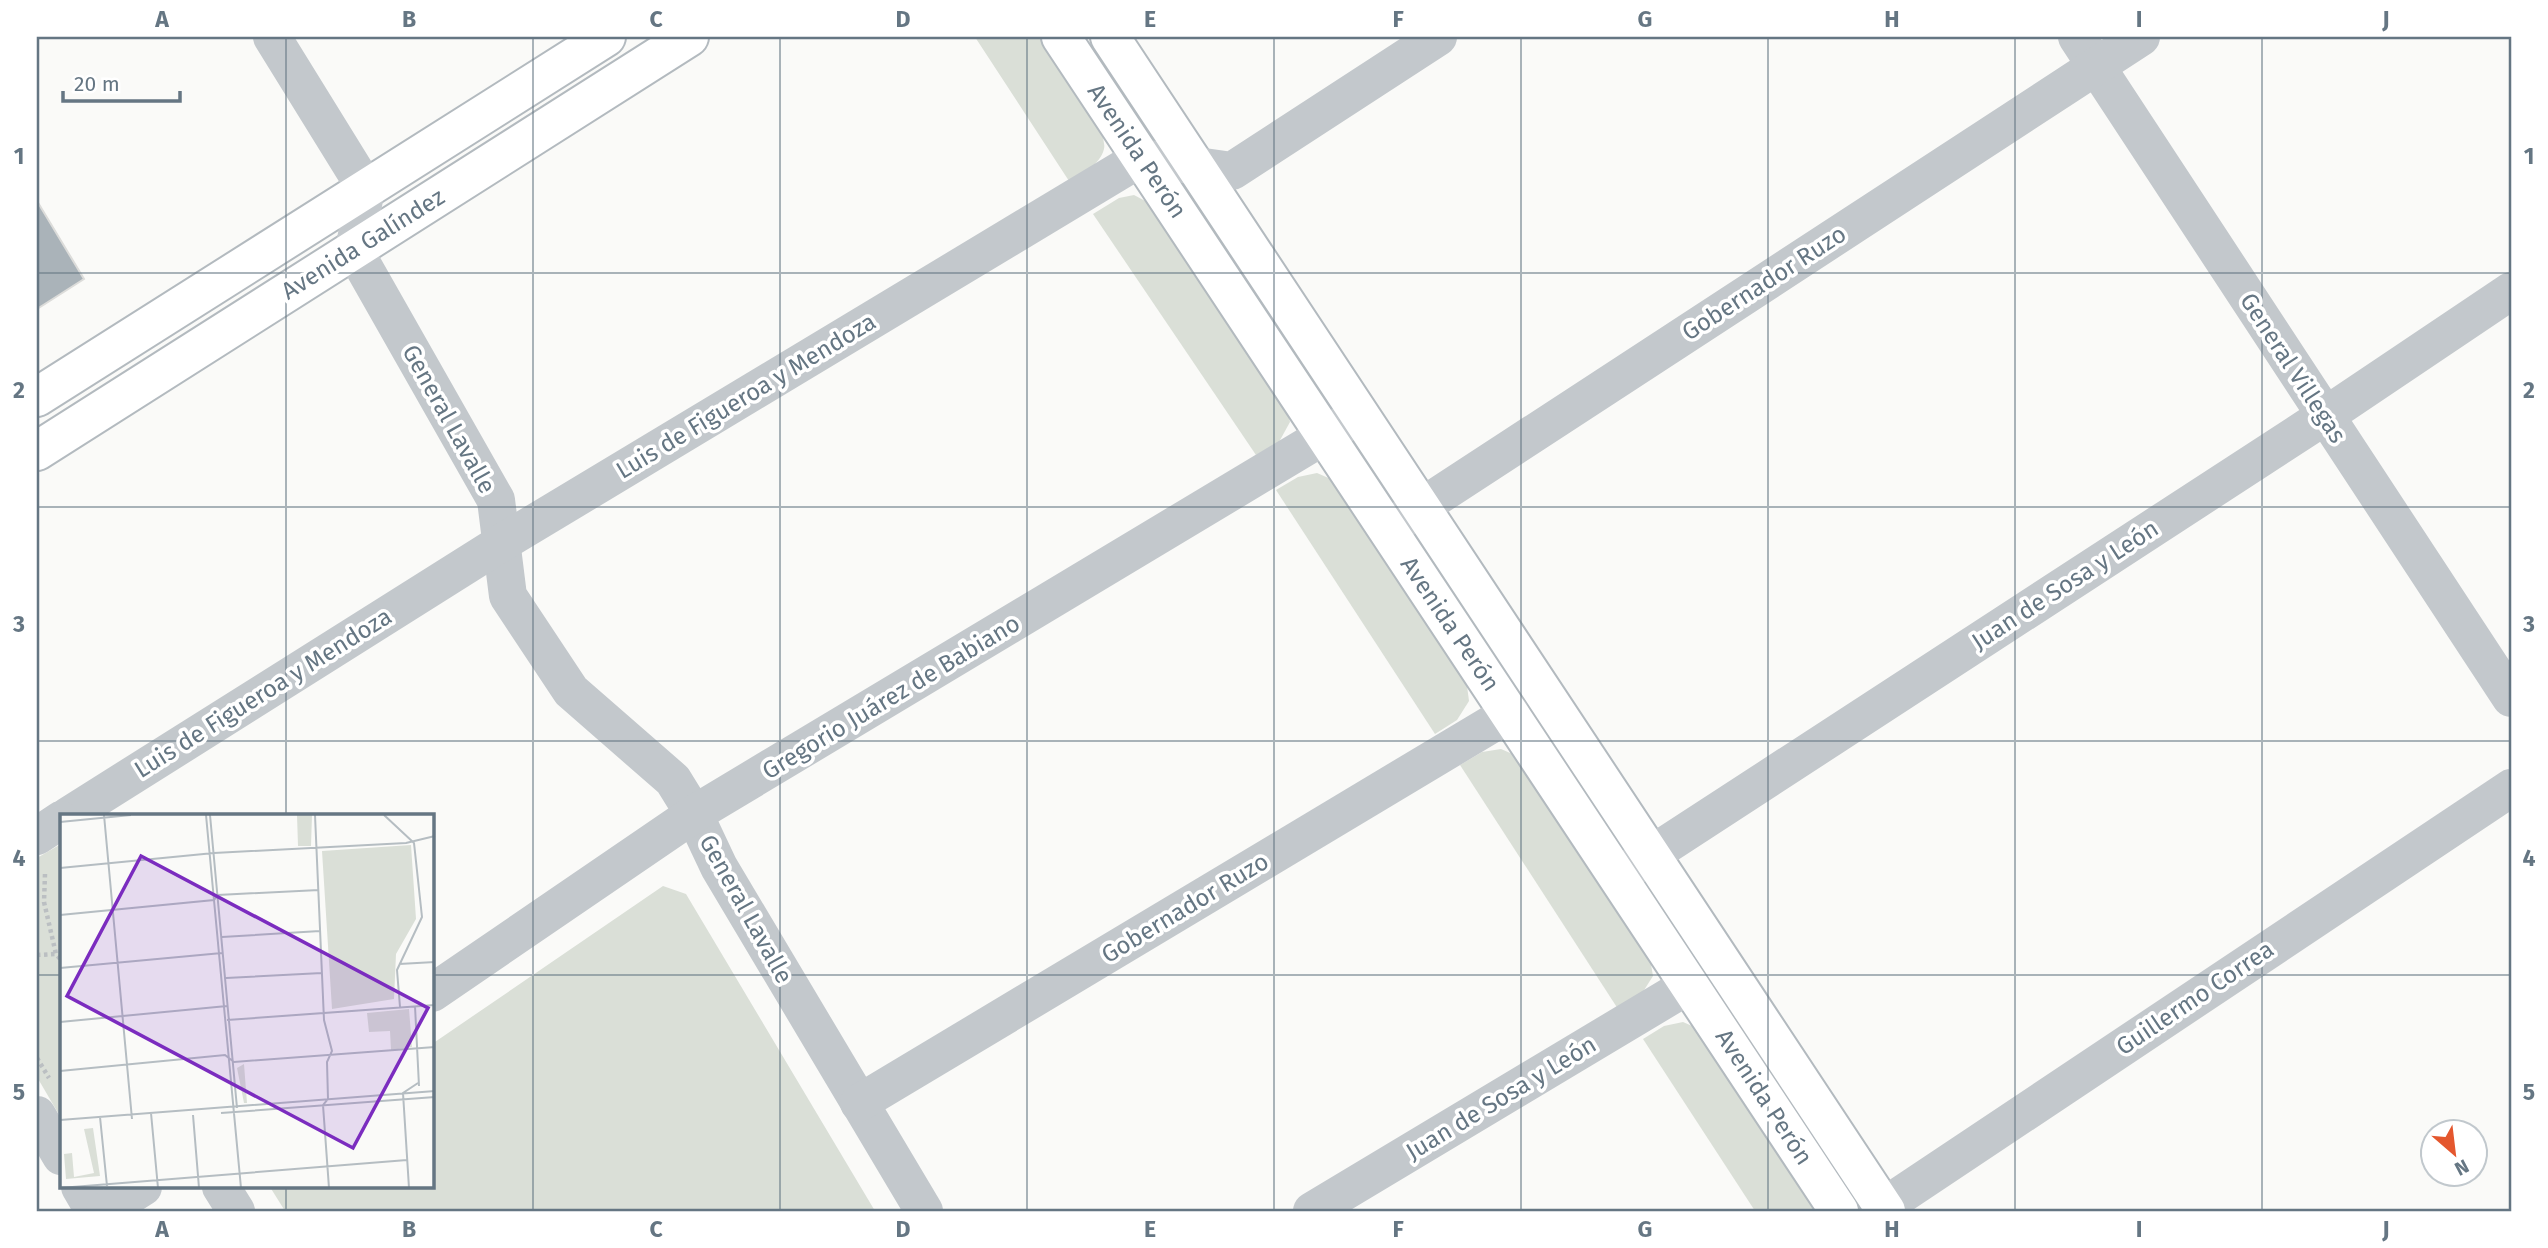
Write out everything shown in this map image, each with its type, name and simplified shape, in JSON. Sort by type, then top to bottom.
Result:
[{"type":"street","points":[[272,37],[366,189],[354,250]]},
{"type":"street","name":"Avenida Galíndez","points":[[37,397],[606,37]]},
{"type":"street","name":"Avenida Galíndez","points":[[37,451],[689,37]]},
{"type":"street","name":"Avenida Perón","points":[[1061,37],[1839,1211]]},
{"type":"street","name":"Avenida Perón","points":[[1110,37],[1883,1210]]},
{"type":"street","points":[[1141,158],[1232,171],[1437,37]]},
{"type":"street","name":"Gobernador Ruzo","points":[[1387,529],[2086,52],[2141,37]]},
{"type":"street","name":"General Villegas","points":[[2086,52],[2511,698]]},
{"type":"street","name":"Luis de Figueroa y Mendoza","points":[[70,814],[503,542],[1141,158]]},
{"type":"street","name":"General Lavalle","points":[[354,250],[496,500],[508,596],[571,691],[673,780],[694,814],[719,867],[924,1211]]},
{"type":"street","name":"Juan de Sosa y León","points":[[1618,876],[2325,416],[2511,291]]},
{"type":"street","name":"Gregorio Juárez de Babiano","points":[[434,992],[694,814],[1359,415]]},
{"type":"street","name":"Gobernador Ruzo","points":[[859,1103],[1510,713]]},
{"type":"street","name":"Guillermo Correa","points":[[1883,1210],[2511,788]]},
{"type":"street","name":"Juan de Sosa y León","points":[[1312,1211],[1689,985]]},
{"type":"street","points":[[37,1115],[60,1154]]},
{"type":"street","points":[[81,1188],[94,1211]]},
{"type":"street","points":[[105,1211],[141,1188]]},
{"type":"street","points":[[222,1188],[236,1211]]},
{"type":"path","points":[[54,824],[45,864],[44,902],[56,954],[60,959]]},
{"type":"path","points":[[37,955],[56,954]]},
{"type":"shaded area","points":[[975,37],[1041,37],[1080,92],[1098,125],[1104,149],[1095,164],[1069,181]]},
{"type":"shaded area","points":[[1134,195],[1149,203],[1286,404],[1290,422],[1279,442],[1256,455],[1093,214],[1119,198]]},
{"type":"shaded area","points":[[1317,473],[1333,480],[1466,678],[1469,701],[1457,720],[1435,734],[1276,490],[1298,477]]},
{"type":"shaded area","points":[[1501,749],[1517,756],[1649,953],[1653,976],[1641,995],[1618,1009],[1460,765],[1482,752]]},
{"type":"shaded area","points":[[60,845],[60,1116],[37,1077],[37,858]]},
{"type":"shaded area","points":[[663,886],[686,894],[875,1211],[285,1211],[271,1188],[434,1188],[434,1043]]},
{"type":"shaded area","points":[[1683,1022],[1699,1029],[1822,1211],[1755,1211],[1643,1039],[1664,1026]]},
{"type":"building","points":[[37,201],[84,279],[37,309]]}]
